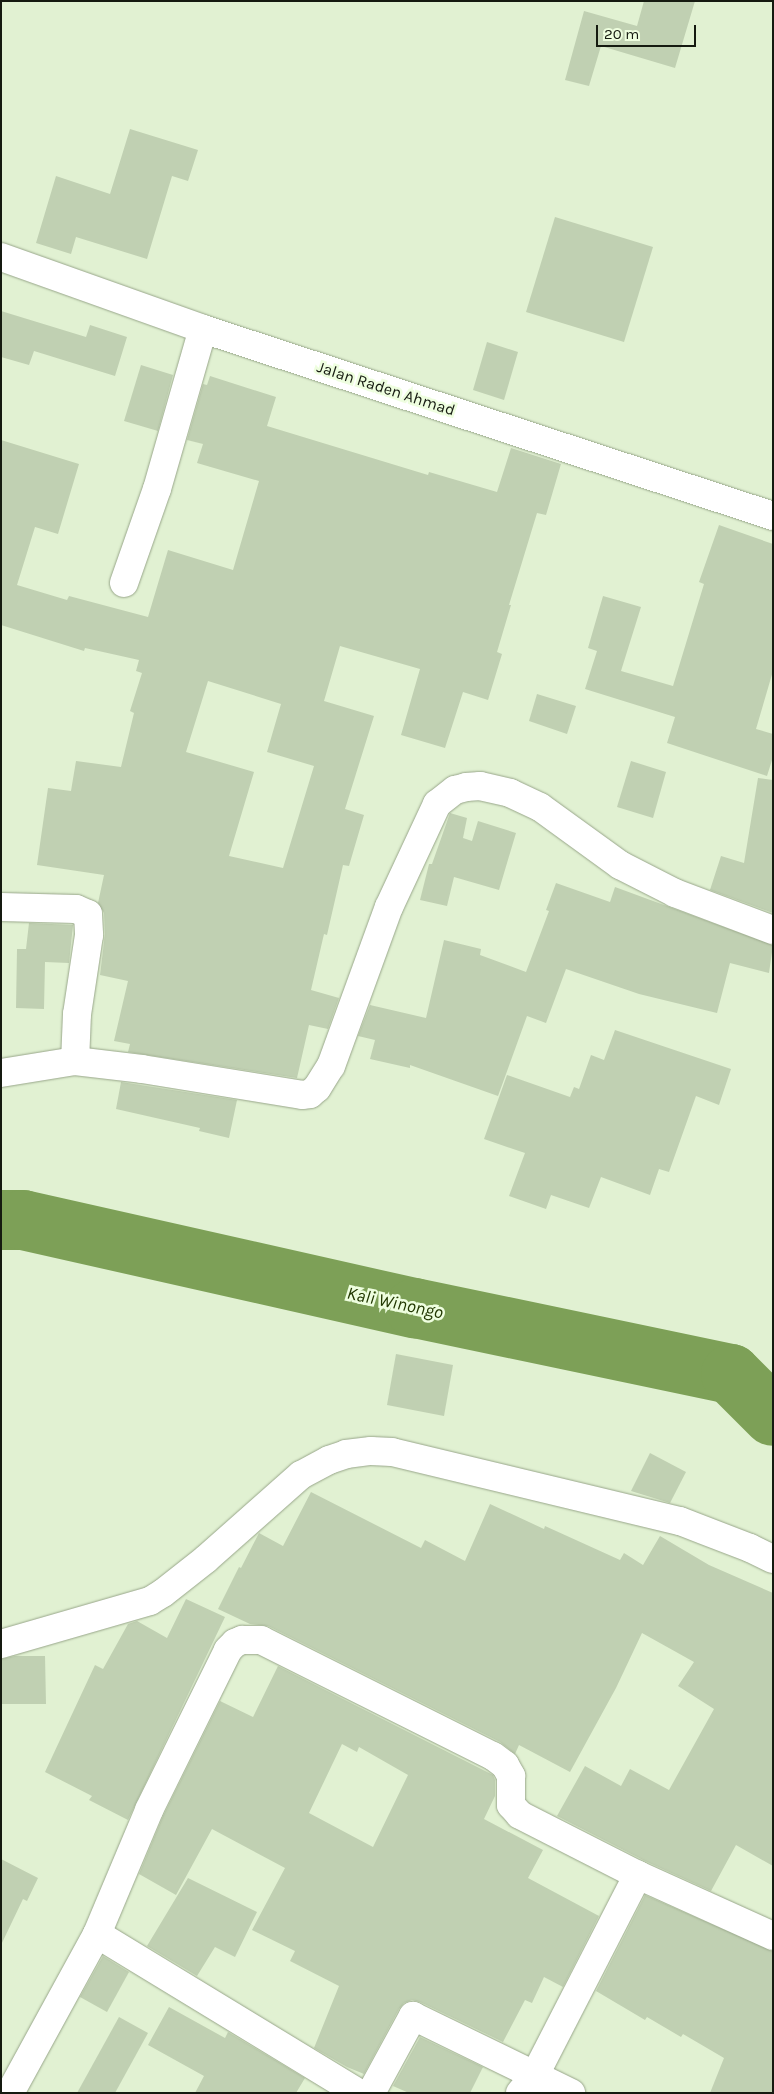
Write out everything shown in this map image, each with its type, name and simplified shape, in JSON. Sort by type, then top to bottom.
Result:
[{"type":"street","name":"Jalan Raden Ahmad","points":[[1,257],[203,329],[773,516]]},
{"type":"street","points":[[124,583],[157,489],[203,329]]},
{"type":"street","points":[[1,1073],[75,1061],[142,1069],[302,1095],[314,1091],[331,1066],[389,908],[437,804],[455,790],[466,787],[480,786],[510,793],[547,812],[620,865],[675,893],[773,930]]},
{"type":"street","points":[[1,907],[76,909],[88,914],[89,935],[77,1014],[75,1061]]},
{"type":"street","points":[[1,1644],[150,1601],[163,1594],[199,1564],[301,1475],[329,1460],[346,1454],[371,1451],[392,1452],[680,1521],[773,1559]]},
{"type":"street","points":[[10,2093],[97,1934],[148,1810],[228,1650],[235,1643],[252,1638],[261,1640],[493,1756],[506,1765],[511,1776],[511,1805],[520,1814],[638,1875],[773,1936]]},
{"type":"street","points":[[528,2084],[638,1875]]},
{"type":"street","points":[[97,1934],[359,2093]]},
{"type":"street","points":[[371,2093],[413,2016],[528,2084],[571,2093]]},
{"type":"building","points":[[644,1],[695,1],[675,68],[601,46],[589,86],[565,80],[584,11],[637,26]]},
{"type":"building","points":[[130,129],[198,150],[188,181],[172,176],[147,259],[76,237],[71,254],[36,243],[56,176],[110,194]]},
{"type":"building","points":[[555,217],[653,247],[624,342],[526,312]]},
{"type":"building","points":[[1,311],[86,337],[90,325],[127,337],[115,376],[34,351],[29,365],[1,357]]},
{"type":"building","points":[[487,342],[518,352],[504,400],[473,390]]},
{"type":"building","points":[[141,365],[173,375],[158,431],[124,421]]},
{"type":"building","points":[[210,376],[276,397],[267,426],[428,475],[429,472],[497,492],[511,448],[561,464],[546,515],[537,513],[509,605],[511,605],[497,652],[502,654],[488,700],[463,692],[445,748],[401,735],[420,669],[340,646],[324,701],[374,716],[345,809],[364,815],[349,866],[343,865],[327,935],[324,934],[311,990],[339,998],[328,1029],[309,1025],[297,1078],[128,1052],[130,1044],[114,1041],[128,981],[100,975],[105,934],[104,913],[98,903],[104,875],[37,865],[48,788],[71,791],[76,761],[121,767],[134,713],[130,711],[142,673],[136,671],[139,660],[85,648],[84,651],[1,625],[1,440],[79,464],[58,534],[35,527],[17,585],[67,600],[69,596],[148,617],[168,550],[233,570],[259,481],[197,463],[203,444],[187,440],[203,384],[207,385]],"holes":[[[208,681],[281,704],[267,752],[314,766],[283,868],[229,856],[254,772],[186,752]]]},
{"type":"building","points":[[719,525],[773,544],[773,671],[756,729],[773,734],[773,757],[767,776],[667,743],[675,717],[585,689],[597,651],[588,648],[603,596],[641,607],[621,671],[673,686],[704,584],[699,582]]},
{"type":"building","points":[[537,694],[576,706],[567,734],[529,721]]},
{"type":"building","points":[[631,761],[666,772],[653,818],[617,807]]},
{"type":"building","points":[[758,778],[773,780],[773,913],[710,890],[721,856],[744,863]]},
{"type":"building","points":[[450,813],[467,818],[463,838],[472,841],[478,821],[516,833],[499,890],[454,877],[447,906],[420,900],[429,864],[432,864]]},
{"type":"building","points":[[556,883],[610,902],[615,887],[773,945],[769,973],[730,963],[717,1013],[639,994],[566,969],[546,1023],[527,1016],[498,1096],[410,1065],[410,1068],[370,1059],[375,1040],[358,1036],[370,1005],[426,1018],[444,940],[481,949],[480,955],[526,972],[549,911],[546,910]]},
{"type":"building","points":[[29,923],[73,925],[69,963],[45,962],[44,1009],[16,1008],[17,949],[26,949]]},
{"type":"building","points":[[615,1030],[731,1069],[719,1105],[696,1096],[669,1172],[659,1169],[650,1195],[601,1177],[589,1208],[551,1195],[546,1209],[509,1196],[525,1153],[484,1139],[507,1075],[570,1097],[574,1087],[579,1089],[591,1055],[604,1060]]},
{"type":"building","points":[[121,1082],[237,1100],[229,1138],[199,1131],[200,1128],[116,1109]]},
{"type":"building","points":[[396,1354],[453,1365],[444,1416],[387,1405]]},
{"type":"building","points":[[650,1453],[686,1472],[670,1503],[631,1491]]},
{"type":"building","points":[[311,1492],[421,1548],[425,1540],[465,1561],[490,1504],[544,1529],[545,1526],[620,1560],[624,1553],[643,1565],[660,1536],[709,1565],[773,1593],[773,1866],[736,1845],[711,1891],[645,1861],[557,1816],[585,1766],[621,1786],[630,1769],[669,1790],[714,1709],[678,1686],[694,1662],[642,1633],[616,1688],[570,1772],[519,1745],[515,1754],[500,1742],[268,1626],[250,1624],[218,1609],[259,1533],[283,1546]]},
{"type":"building","points":[[186,1599],[225,1617],[128,1820],[89,1800],[92,1796],[45,1772],[95,1665],[103,1669],[128,1624],[137,1621],[167,1638]]},
{"type":"building","points":[[15,1656],[45,1656],[46,1704],[1,1704],[1,1659]]},
{"type":"building","points":[[278,1666],[493,1775],[495,1780],[495,1796],[484,1819],[543,1850],[528,1878],[599,1916],[563,1987],[544,1977],[532,2003],[525,2000],[503,2042],[420,2002],[412,2000],[404,2003],[399,2009],[364,2074],[347,2067],[314,2048],[339,1986],[290,1961],[295,1951],[252,1930],[285,1868],[212,1829],[176,1895],[139,1874],[163,1816],[220,1701],[253,1717]],"holes":[[[342,1744],[357,1752],[359,1747],[408,1775],[373,1847],[309,1813]]]},
{"type":"building","points":[[1,1859],[38,1878],[27,1901],[23,1899],[1,1945]]},
{"type":"building","points":[[188,1878],[257,1912],[235,1957],[215,1947],[197,1976],[147,1946]]},
{"type":"building","points":[[645,1895],[773,1951],[773,2093],[710,2093],[724,2058],[683,2034],[681,2037],[647,2017],[645,2020],[596,1991]]},
{"type":"building","points":[[103,1956],[129,1972],[107,2012],[80,1997]]},
{"type":"building","points":[[169,2007],[225,2038],[228,2032],[305,2078],[296,2093],[195,2093],[204,2076],[148,2045]]},
{"type":"building","points":[[119,2017],[148,2033],[115,2093],[77,2093]]},
{"type":"building","points":[[420,2037],[483,2067],[470,2093],[409,2093],[393,2086]]},
{"type":"waterway","name":"Kali Winongo","points":[[1,1220],[23,1220],[415,1308],[731,1374],[773,1416]]}]
